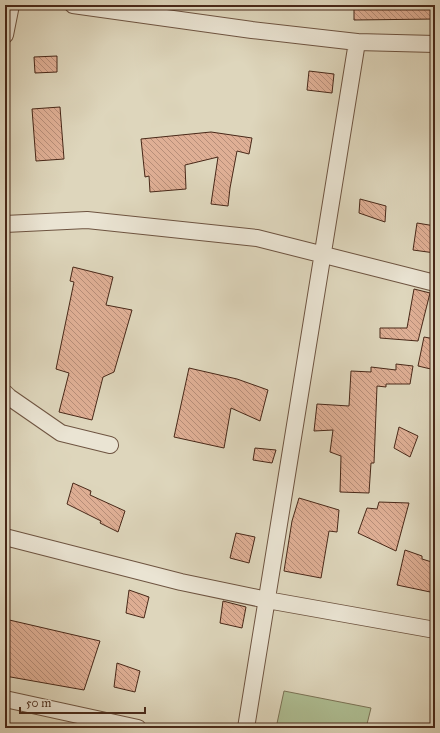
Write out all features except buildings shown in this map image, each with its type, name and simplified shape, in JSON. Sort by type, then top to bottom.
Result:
[{"type":"street","points":[[5,36],[11,5]]},
{"type":"street","points":[[73,5],[252,30],[357,42],[435,44]]},
{"type":"street","points":[[246,728],[357,42]]},
{"type":"street","points":[[5,224],[87,220],[257,238],[435,283]]},
{"type":"street","points":[[5,394],[62,433],[110,444]]},
{"type":"street","points":[[5,538],[181,582],[267,600],[435,630]]},
{"type":"street","points":[[5,699],[138,728]]},
{"type":"green space","points":[[284,691],[371,708],[366,728],[276,728]]}]
